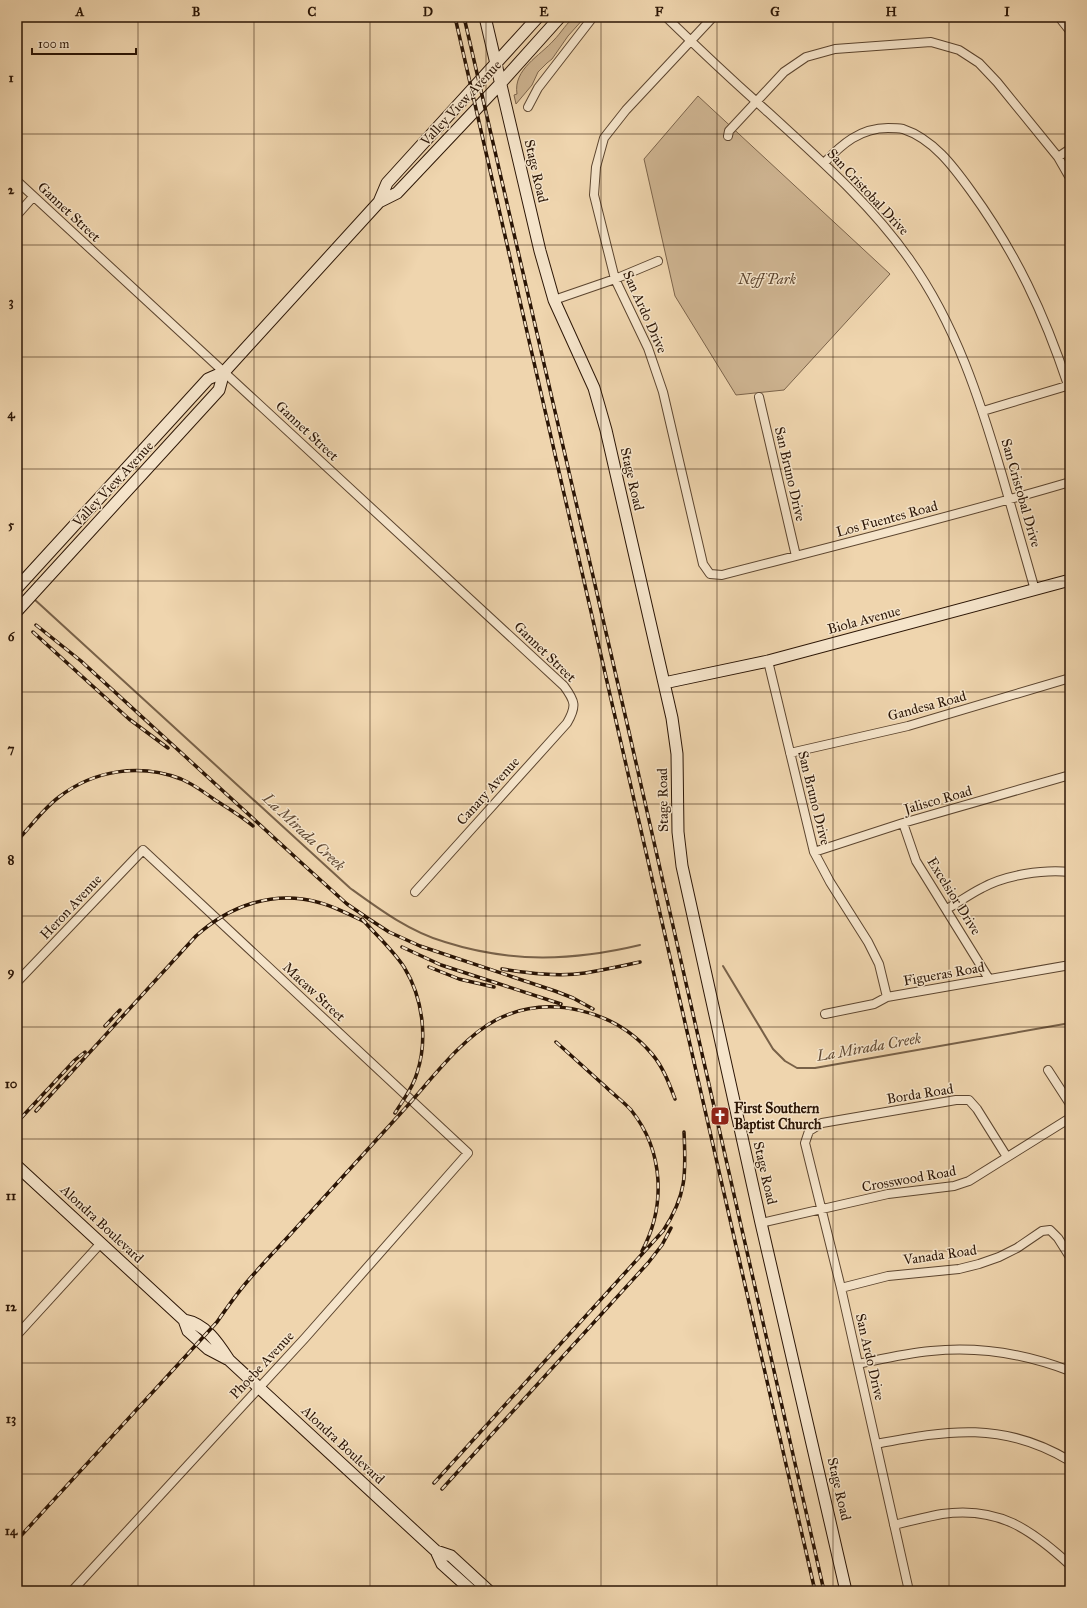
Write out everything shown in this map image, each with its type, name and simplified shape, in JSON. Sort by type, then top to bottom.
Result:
[{"type":"main road","name":"Stage Road","points":[[485,17],[540,251],[554,300],[594,388],[606,430],[664,682],[672,718],[677,754],[678,832],[682,866],[761,1223],[846,1591]]},
{"type":"main road","name":"Valley View Avenue","points":[[17,588],[208,379],[224,372],[379,202],[387,183],[538,17]]},
{"type":"main road","name":"Valley View Avenue","points":[[379,202],[397,193],[500,84],[560,17]]},
{"type":"main road","name":"Valley View Avenue","points":[[17,611],[219,390],[224,372]]},
{"type":"main road","name":"Biola Avenue","points":[[664,682],[768,661],[1070,580]]},
{"type":"main road","name":"Alondra Boulevard","points":[[17,1166],[184,1320],[188,1331],[208,1349],[229,1360],[436,1551],[442,1564],[472,1591]]},
{"type":"main road","name":"Alondra Boulevard","points":[[436,1551],[451,1556],[489,1591]]},
{"type":"street","points":[[528,107],[538,88],[593,17]]},
{"type":"street","name":"San Cristobal Drive","points":[[666,17],[756,102],[824,163],[873,212],[895,239],[917,270],[937,303],[960,350],[983,411],[1036,590]]},
{"type":"street","name":"San Ardo Drive","points":[[710,574],[703,564],[663,392],[648,348],[615,278],[594,195],[596,167],[604,138],[626,110],[713,17]]},
{"type":"street","points":[[1059,17],[1070,31]]},
{"type":"street","points":[[728,136],[729,131],[784,72],[806,57],[835,50],[931,42],[959,50],[979,63],[998,82],[1058,157],[1070,178]]},
{"type":"street","points":[[824,163],[840,145],[859,134],[878,128],[902,129],[926,140],[940,153],[959,175],[991,218],[1018,264],[1038,304],[1069,385],[983,411]]},
{"type":"street","points":[[1058,157],[1070,149]]},
{"type":"street","name":"Gannet Street","points":[[17,181],[564,686],[574,704]]},
{"type":"street","points":[[17,215],[34,196]]},
{"type":"street","points":[[554,300],[658,261]]},
{"type":"street","name":"San Bruno Drive","points":[[759,398],[796,556]]},
{"type":"street","name":"Los Fuentes Road","points":[[710,574],[722,575],[1009,500],[1070,482]]},
{"type":"street","name":"San Bruno Drive","points":[[768,661],[814,852],[830,882],[874,953],[879,964],[887,997]]},
{"type":"street","name":"Gandesa Road","points":[[790,753],[908,726],[1070,678]]},
{"type":"street","name":"Canary Avenue","points":[[415,892],[567,722],[572,714],[574,704]]},
{"type":"street","name":"Jalisco Road","points":[[814,852],[1070,775]]},
{"type":"street","name":"Excelsior Drive","points":[[903,824],[916,861],[990,980]]},
{"type":"street","name":"Heron Avenue","points":[[17,982],[143,850]]},
{"type":"street","name":"Macaw Street","points":[[143,850],[468,1153]]},
{"type":"street","points":[[947,909],[983,887],[1004,880],[1037,872],[1070,872]]},
{"type":"street","name":"Figueras Road","points":[[825,1014],[874,1004],[887,997],[1070,965]]},
{"type":"street","points":[[1048,1070],[1070,1104]]},
{"type":"street","name":"Borda Road","points":[[809,1131],[822,1123],[956,1100],[969,1100],[977,1109],[1007,1157]]},
{"type":"street","name":"Crosswood Road","points":[[761,1223],[888,1194],[954,1186],[969,1181],[1070,1118]]},
{"type":"street","name":"San Ardo Drive","points":[[809,1131],[805,1143],[841,1288],[909,1591]]},
{"type":"street","name":"Phoebe Avenue","points":[[72,1591],[309,1333],[468,1153]]},
{"type":"street","name":"Vanada Road","points":[[841,1288],[888,1276],[959,1268],[979,1264],[1005,1254],[1042,1231],[1050,1230],[1058,1238],[1070,1257]]},
{"type":"street","points":[[17,1335],[101,1243]]},
{"type":"street","points":[[858,1364],[931,1351],[991,1351],[1018,1355],[1052,1364],[1070,1371]]},
{"type":"street","points":[[876,1444],[934,1433],[982,1431],[1033,1442],[1056,1452],[1070,1461]]},
{"type":"street","points":[[894,1525],[942,1514],[965,1513],[988,1515],[1010,1522],[1031,1532],[1070,1565]]},
{"type":"green space","points":[[575,17],[585,17],[568,36],[552,59],[538,72],[532,85],[516,104],[514,95],[517,94],[519,77],[523,70]]},
{"type":"green space","name":"Neff Park","points":[[698,96],[890,274],[784,390],[736,395],[675,296],[644,159]]},
{"type":"waterway","name":"La Mirada Creek","points":[[34,599],[350,888],[407,926],[432,938],[470,949],[494,954],[518,956],[566,957],[640,945]]},
{"type":"waterway","name":"La Mirada Creek","points":[[723,966],[773,1049],[785,1061],[797,1068],[815,1068],[1070,1023]]},
{"type":"railway","points":[[455,17],[815,1591]]},
{"type":"railway","points":[[464,17],[629,732],[824,1591]]},
{"type":"railway","points":[[36,625],[81,661],[347,904],[389,932],[420,946],[555,991],[573,998],[593,1009]]},
{"type":"railway","points":[[33,632],[129,719],[168,748]]},
{"type":"railway","points":[[17,841],[37,818],[59,797],[87,781],[102,775],[118,772],[150,771],[181,779],[198,788],[253,826]]},
{"type":"railway","points":[[36,1111],[196,936],[223,916],[252,903],[284,898],[317,902],[342,911],[365,922]]},
{"type":"railway","points":[[362,919],[389,948],[404,967],[416,992],[422,1019],[422,1046],[417,1073],[410,1089],[395,1113]]},
{"type":"railway","points":[[402,947],[441,965],[561,1004]]},
{"type":"railway","points":[[502,969],[564,975],[599,971],[640,962]]},
{"type":"railway","points":[[429,967],[459,979],[494,987]]},
{"type":"railway","points":[[17,1540],[217,1322],[252,1276],[445,1063],[470,1038],[483,1028],[496,1020],[516,1012],[537,1008],[558,1007],[580,1010],[600,1017],[619,1026],[637,1039],[652,1054],[663,1070],[675,1099]]},
{"type":"railway","points":[[105,1026],[120,1010]]},
{"type":"railway","points":[[556,1042],[631,1110],[642,1126],[650,1143],[658,1179],[658,1197],[650,1234],[642,1251]]},
{"type":"railway","points":[[21,1118],[75,1060],[85,1052]]},
{"type":"railway","points":[[434,1483],[663,1231],[671,1218],[681,1195],[685,1172],[684,1132]]},
{"type":"railway","points":[[442,1489],[648,1263],[662,1245],[671,1228]]},
{"type":"place","name":"First Southern Baptist Church","points":[[720,1116]]}]
